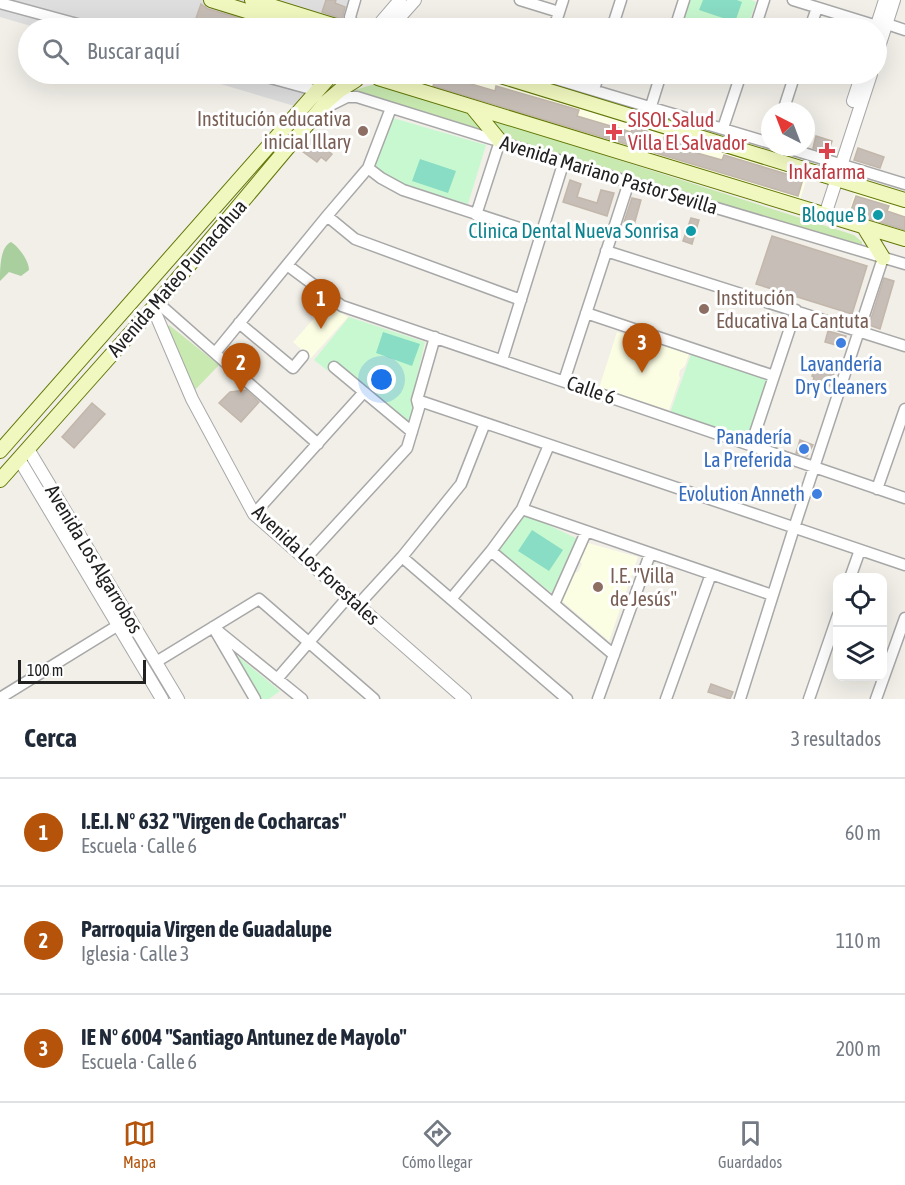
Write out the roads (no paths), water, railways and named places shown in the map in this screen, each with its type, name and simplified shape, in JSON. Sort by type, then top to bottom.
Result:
[{"type":"main road","points":[[211,0],[269,18]]},
{"type":"main road","points":[[252,0],[282,4],[317,18]]},
{"type":"main road","name":"Avenida Mateo Pumacahua","points":[[0,451],[324,84]]},
{"type":"main road","name":"Avenida Mateo Pumacahua","points":[[0,480],[155,306],[317,113],[345,84]]},
{"type":"main road","name":"Avenida Mariano Pastor Sevilla","points":[[405,84],[905,239]]},
{"type":"main road","points":[[527,84],[905,200]]},
{"type":"main road","points":[[472,106],[500,141]]},
{"type":"main road","points":[[864,227],[883,258]]},
{"type":"street","points":[[350,18],[355,0]]},
{"type":"street","points":[[385,18],[400,0]]},
{"type":"street","points":[[399,18],[415,0]]},
{"type":"street","points":[[520,0],[559,12]]},
{"type":"street","points":[[557,18],[563,0]]},
{"type":"street","points":[[615,18],[621,0]]},
{"type":"street","points":[[678,18],[684,0]]},
{"type":"street","points":[[758,18],[764,0]]},
{"type":"street","points":[[793,0],[852,18]]},
{"type":"street","points":[[882,18],[885,0]]},
{"type":"street","points":[[884,18],[894,0]]},
{"type":"street","points":[[2,2],[57,18]]},
{"type":"street","points":[[814,18],[817,8]]},
{"type":"street","points":[[887,27],[905,30]]},
{"type":"street","points":[[292,84],[318,91]]},
{"type":"street","points":[[576,84],[761,140]]},
{"type":"street","points":[[594,89],[595,84]]},
{"type":"street","points":[[651,106],[658,84]]},
{"type":"street","points":[[723,128],[738,84]]},
{"type":"street","points":[[786,102],[792,84]]},
{"type":"street","points":[[838,164],[859,84]]},
{"type":"street","points":[[822,214],[867,84]]},
{"type":"street","name":"Avenida Mariano Pastor Sevilla","points":[[317,113],[347,97],[357,97],[629,182],[905,264]]},
{"type":"street","points":[[215,353],[368,168],[391,108]]},
{"type":"street","points":[[476,214],[500,141]]},
{"type":"street","points":[[813,156],[905,184]]},
{"type":"street","points":[[502,360],[564,161]]},
{"type":"street","points":[[368,168],[393,185],[541,235]]},
{"type":"street","points":[[564,381],[629,182]]},
{"type":"street","points":[[327,216],[355,239],[520,300]]},
{"type":"street","points":[[606,251],[905,346]]},
{"type":"street","points":[[740,699],[813,467],[883,258]]},
{"type":"street","name":"Calle 6","points":[[287,265],[342,306],[905,498]]},
{"type":"street","points":[[155,306],[215,353],[318,444]]},
{"type":"street","name":"Avenida Los Forestales","points":[[155,306],[192,399],[254,514],[465,699]]},
{"type":"street","points":[[751,445],[796,310]]},
{"type":"street","points":[[586,313],[774,376]]},
{"type":"street","points":[[239,323],[293,368],[303,356]]},
{"type":"street","points":[[305,559],[407,448],[419,408],[417,400],[435,337]]},
{"type":"street","points":[[334,367],[412,432]]},
{"type":"street","points":[[254,514],[364,392]]},
{"type":"street","points":[[417,400],[905,565]]},
{"type":"street","points":[[877,489],[902,426],[905,409]]},
{"type":"street","points":[[358,605],[461,484],[485,423]]},
{"type":"street","points":[[451,599],[522,509],[549,445]]},
{"type":"street","name":"Avenida Los Algarrobos","points":[[23,454],[130,619],[178,699]]},
{"type":"street","name":"Avenida Los Algarrobos","points":[[23,454],[118,626],[162,699]]},
{"type":"street","points":[[522,509],[772,595]]},
{"type":"street","points":[[554,604],[586,532]]},
{"type":"street","points":[[852,573],[860,550]]},
{"type":"street","points":[[491,551],[614,654]]},
{"type":"street","points":[[598,699],[650,554]]},
{"type":"street","points":[[402,556],[567,699]]},
{"type":"street","points":[[666,699],[711,574]]},
{"type":"street","points":[[277,679],[348,597]]},
{"type":"street","points":[[156,662],[259,598],[374,699]]},
{"type":"street","points":[[876,699],[905,618]]},
{"type":"street","points":[[0,698],[130,619]]},
{"type":"street","points":[[213,627],[302,699]]},
{"type":"street","points":[[213,627],[255,699]]},
{"type":"street","points":[[809,699],[833,627]]},
{"type":"place","name":"Institución educativa inicial Illary","points":[[363,131]]},
{"type":"place","name":"SISOL Salud Villa El Salvador","points":[[614,132]]},
{"type":"place","name":"Inkafarma","points":[[827,151]]},
{"type":"place","name":"Bloque B","points":[[878,215]]},
{"type":"place","name":"Clinica Dental Nueva Sonrisa","points":[[691,231]]},
{"type":"place","name":"Institución Educativa La Cantuta","points":[[704,309]]},
{"type":"place","name":"I.E.I. N° 632 \"Virgen de Cocharcas\"","points":[[321,329]]},
{"type":"place","name":"Lavandería Dry Cleaners","points":[[841,343]]},
{"type":"place","name":"IE N° 6004 \"Santiago Antunez de Mayolo\"","points":[[642,373]]},
{"type":"place","name":"Parroquia Virgen de Guadalupe","points":[[241,393]]},
{"type":"place","name":"Panadería La Preferida","points":[[804,449]]},
{"type":"place","name":"Evolution Anneth","points":[[817,494]]},
{"type":"place","name":"I.E. \"Villa de Jesús\"","points":[[598,587]]}]
